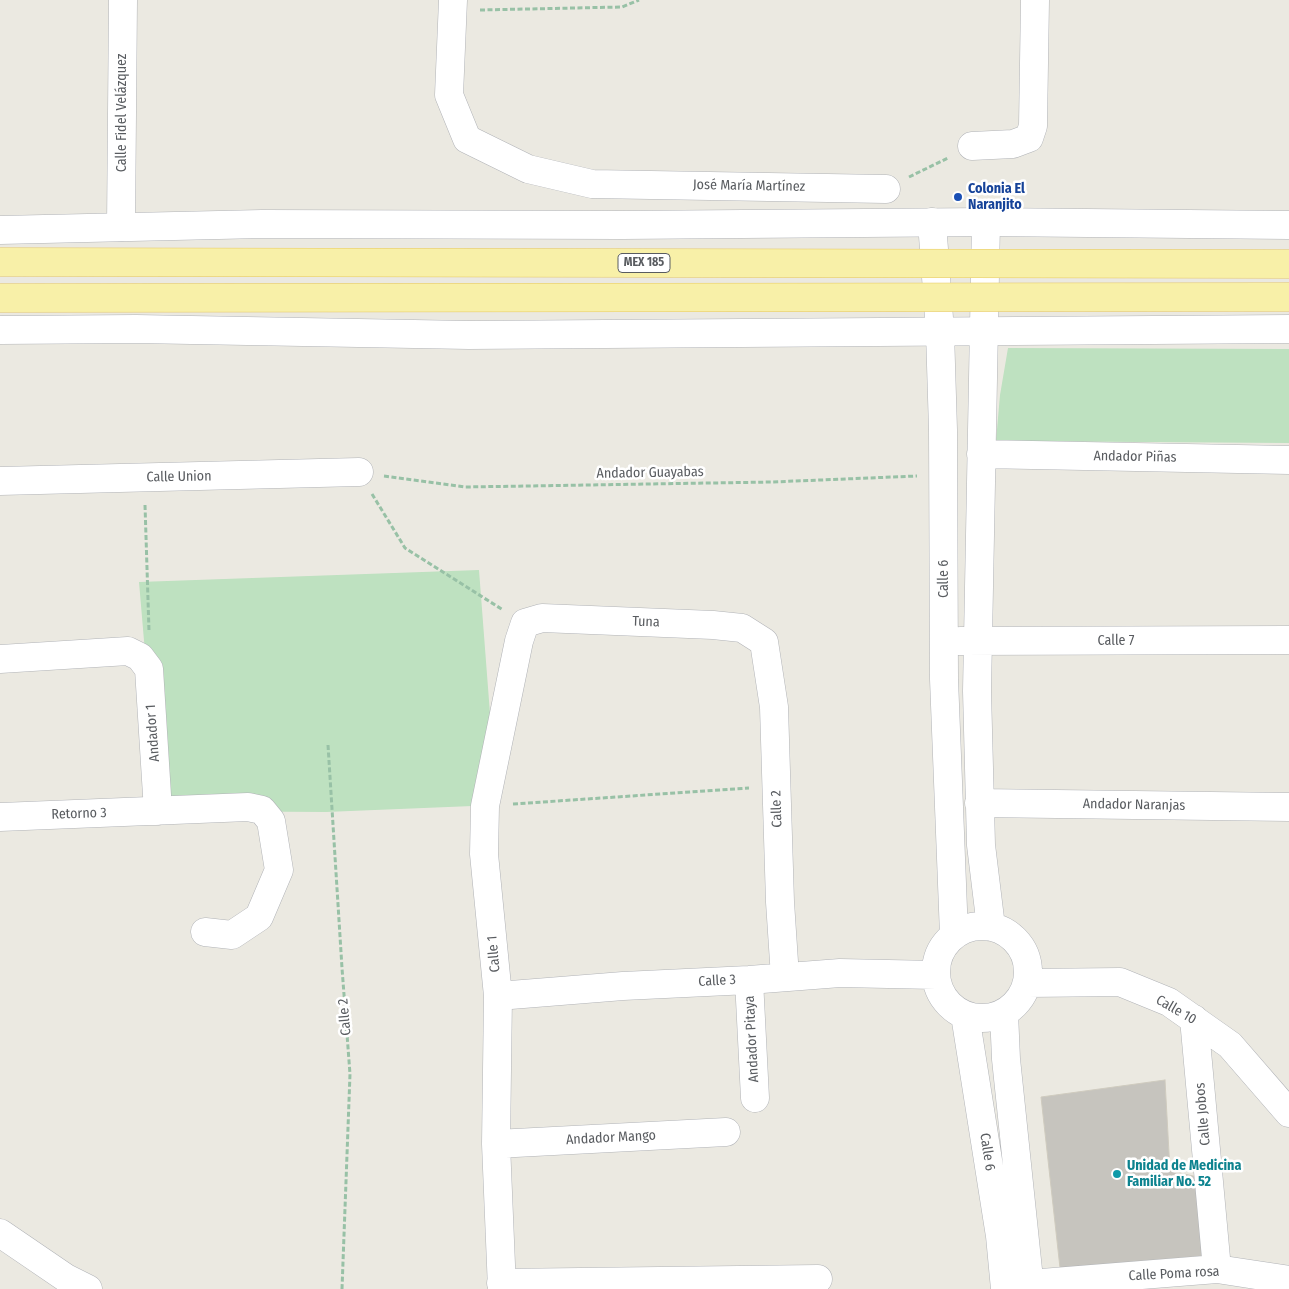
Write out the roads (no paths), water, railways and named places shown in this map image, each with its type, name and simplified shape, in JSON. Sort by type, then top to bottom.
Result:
[{"type":"main road","name":"MEX 185","points":[[0,262],[1289,264]]},
{"type":"main road","points":[[0,298],[1289,297]]},
{"type":"street","name":"Calle Fidel Velázquez","points":[[122,227],[123,0]]},
{"type":"street","points":[[972,146],[1013,144],[1030,138],[1036,0]]},
{"type":"street","name":"José María Martínez","points":[[452,5],[449,95],[467,139],[528,169],[592,184],[886,189]]},
{"type":"street","name":"Calle 6","points":[[932,222],[940,332],[944,642],[954,935]]},
{"type":"street","points":[[0,230],[262,224],[622,225],[986,222],[1289,225]]},
{"type":"street","points":[[986,222],[977,641],[981,845],[991,927]]},
{"type":"street","points":[[0,330],[136,329],[469,335],[1289,329]]},
{"type":"street","name":"Andador Piñas","points":[[982,454],[1289,460]]},
{"type":"street","name":"Calle Union","points":[[0,480],[359,472]]},
{"type":"street","name":"Tuna","points":[[525,623],[542,618],[713,625],[742,628],[764,642]]},
{"type":"street","name":"Calle 1","points":[[502,1286],[496,1144],[498,996],[484,854],[485,806],[519,641],[525,623]]},
{"type":"street","name":"Calle 7","points":[[944,642],[1289,640]]},
{"type":"street","name":"Calle 2","points":[[764,642],[774,707],[780,902],[785,977]]},
{"type":"street","name":"Andador 1","points":[[0,659],[128,651],[140,657],[149,669],[158,811]]},
{"type":"street","name":"Andador Naranjas","points":[[979,803],[1289,807]]},
{"type":"street","name":"Retorno 3","points":[[0,818],[248,807],[262,810],[271,821],[280,870],[259,917],[232,934],[205,932]]},
{"type":"street","points":[[972,927],[991,927],[1008,934],[1021,947],[1028,964],[1028,982],[1018,1004],[1004,1013],[984,1018],[965,1015],[952,1007],[943,996],[936,975],[940,952],[954,935],[972,927]]},
{"type":"street","name":"Calle 3","points":[[498,996],[623,986],[749,980],[840,973],[936,975]]},
{"type":"street","name":"Andador Pitaya","points":[[749,980],[755,1098]]},
{"type":"street","name":"Calle 10","points":[[1028,982],[1120,982],[1169,1002],[1230,1045],[1289,1113]]},
{"type":"street","name":"Calle 6","points":[[1004,1013],[1021,1287]]},
{"type":"street","name":"Calle 6","points":[[965,1015],[1000,1236],[1021,1287]]},
{"type":"street","name":"Calle Jobos","points":[[1194,1019],[1218,1269]]},
{"type":"street","name":"Andador Mango","points":[[496,1144],[726,1132]]},
{"type":"street","points":[[0,1233],[66,1278],[88,1289]]},
{"type":"street","name":"Calle Poma rosa","points":[[1021,1287],[1218,1269],[1289,1280]]},
{"type":"street","points":[[502,1286],[818,1279]]},
{"type":"place","name":"Colonia El Naranjito","points":[[958,197]]},
{"type":"place","name":"Unidad de Medicina Familiar No. 52","points":[[1117,1174]]}]
